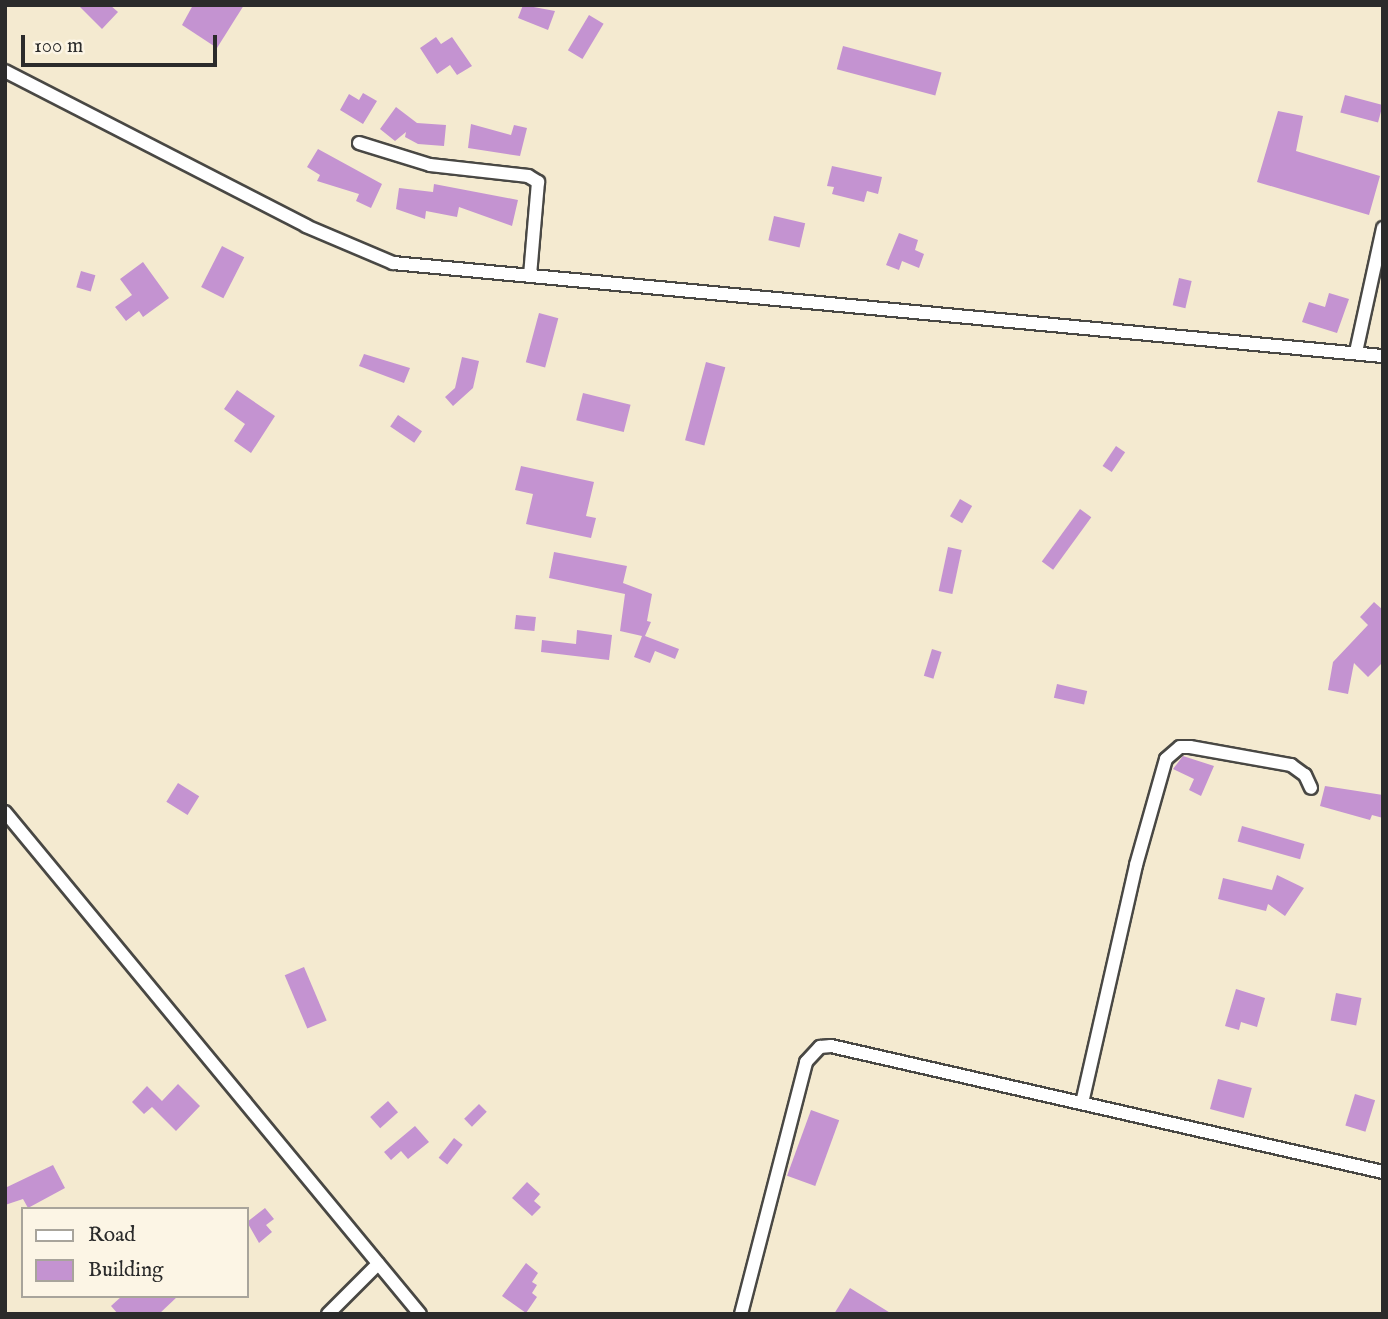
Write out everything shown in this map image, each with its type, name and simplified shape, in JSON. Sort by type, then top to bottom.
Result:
[{"type":"street","points":[[5,71],[360,251],[393,263],[1383,355]]},
{"type":"street","points":[[359,143],[430,165],[528,176],[538,182],[530,275]]},
{"type":"street","points":[[1356,352],[1383,228]]},
{"type":"street","points":[[1082,1103],[1136,866],[1166,759],[1180,747],[1190,747],[1291,765],[1305,775],[1311,788]]},
{"type":"street","points":[[5,812],[420,1314]]},
{"type":"street","points":[[741,1314],[806,1062],[820,1047],[1082,1103],[1383,1172]]},
{"type":"street","points":[[328,1314],[378,1264]]},
{"type":"building","points":[[78,5],[110,5],[118,12],[102,29]]},
{"type":"building","points":[[193,5],[244,5],[217,48],[182,25]]},
{"type":"building","points":[[523,5],[555,11],[548,30],[518,18]]},
{"type":"building","points":[[589,15],[604,24],[582,59],[568,50]]},
{"type":"building","points":[[436,37],[441,44],[452,37],[472,66],[457,75],[450,65],[437,74],[420,48]]},
{"type":"building","points":[[843,46],[942,72],[935,96],[837,69]]},
{"type":"building","points":[[363,93],[377,101],[363,124],[340,110],[349,94],[359,100]]},
{"type":"building","points":[[1345,95],[1383,105],[1378,122],[1340,112]]},
{"type":"building","points":[[396,107],[417,123],[446,125],[444,146],[418,144],[405,137],[406,132],[395,141],[380,129]]},
{"type":"building","points":[[1278,111],[1303,116],[1296,151],[1380,176],[1369,215],[1257,182]]},
{"type":"building","points":[[471,124],[511,135],[514,125],[527,128],[520,156],[468,148]]},
{"type":"building","points":[[318,149],[382,184],[371,208],[356,201],[359,194],[317,181],[320,175],[307,167]]},
{"type":"building","points":[[832,166],[882,177],[878,194],[867,191],[864,202],[832,194],[834,187],[827,186]]},
{"type":"building","points":[[434,184],[518,200],[512,226],[459,207],[457,217],[426,211],[425,219],[396,209],[399,188],[433,192]]},
{"type":"building","points":[[774,216],[805,223],[800,248],[768,240]]},
{"type":"building","points":[[899,233],[918,240],[915,250],[924,254],[919,268],[902,261],[899,270],[886,265]]},
{"type":"building","points":[[222,246],[244,257],[223,298],[201,287]]},
{"type":"building","points":[[143,262],[169,298],[143,317],[139,311],[126,321],[115,307],[132,295],[120,279]]},
{"type":"building","points":[[81,271],[95,275],[91,291],[76,287]]},
{"type":"building","points":[[1179,278],[1192,281],[1185,308],[1173,305]]},
{"type":"building","points":[[1329,293],[1349,299],[1337,333],[1302,322],[1309,302],[1325,307]]},
{"type":"building","points":[[539,313],[558,318],[545,367],[526,362]]},
{"type":"building","points":[[364,354],[410,368],[404,383],[359,366]]},
{"type":"building","points":[[462,357],[479,361],[473,388],[453,406],[445,397],[455,388]]},
{"type":"building","points":[[706,362],[725,367],[704,445],[685,440]]},
{"type":"building","points":[[237,390],[275,416],[251,453],[234,441],[245,424],[224,409]]},
{"type":"building","points":[[583,393],[631,405],[624,432],[576,420]]},
{"type":"building","points":[[398,415],[422,431],[414,443],[390,427]]},
{"type":"building","points":[[1116,446],[1125,452],[1112,472],[1103,466]]},
{"type":"building","points":[[521,466],[594,482],[586,516],[596,518],[591,538],[526,524],[533,494],[515,490]]},
{"type":"building","points":[[960,499],[972,506],[962,523],[950,516]]},
{"type":"building","points":[[1080,509],[1091,517],[1053,570],[1042,562]]},
{"type":"building","points":[[948,547],[962,550],[952,594],[939,591]]},
{"type":"building","points":[[554,552],[627,566],[623,583],[652,594],[647,621],[651,622],[645,636],[679,649],[675,659],[655,651],[650,663],[634,657],[642,636],[620,631],[625,594],[549,578]]},
{"type":"building","points":[[1374,602],[1383,610],[1383,662],[1368,677],[1354,663],[1348,694],[1328,690],[1333,662],[1368,625],[1360,617]]},
{"type":"building","points":[[516,615],[536,617],[534,631],[515,629]]},
{"type":"building","points":[[577,630],[612,635],[609,660],[541,652],[542,640],[576,644]]},
{"type":"building","points":[[932,649],[942,652],[933,679],[924,676]]},
{"type":"building","points":[[1057,684],[1087,691],[1084,705],[1054,698]]},
{"type":"building","points":[[1183,756],[1214,766],[1201,796],[1189,790],[1194,779],[1173,769]]},
{"type":"building","points":[[178,783],[199,796],[188,815],[166,802]]},
{"type":"building","points":[[1325,786],[1383,795],[1383,818],[1372,815],[1370,820],[1320,806]]},
{"type":"building","points":[[1242,826],[1304,844],[1300,859],[1238,841]]},
{"type":"building","points":[[1277,875],[1304,888],[1285,916],[1268,904],[1266,911],[1218,899],[1223,878],[1272,890]]},
{"type":"building","points":[[304,967],[327,1020],[307,1029],[285,975]]},
{"type":"building","points":[[1236,989],[1265,998],[1257,1027],[1241,1022],[1239,1030],[1225,1026]]},
{"type":"building","points":[[1336,993],[1362,998],[1356,1025],[1331,1020]]},
{"type":"building","points":[[1218,1079],[1252,1088],[1244,1118],[1210,1109]]},
{"type":"building","points":[[178,1084],[200,1106],[176,1131],[152,1107],[144,1114],[132,1102],[147,1086],[162,1101]]},
{"type":"building","points":[[1355,1094],[1375,1100],[1365,1132],[1345,1126]]},
{"type":"building","points":[[388,1101],[398,1112],[380,1128],[370,1117]]},
{"type":"building","points":[[479,1104],[487,1112],[472,1127],[464,1119]]},
{"type":"building","points":[[811,1110],[839,1120],[815,1186],[787,1176]]},
{"type":"building","points":[[415,1126],[429,1142],[408,1159],[401,1151],[391,1160],[384,1152]]},
{"type":"building","points":[[454,1138],[463,1145],[447,1164],[439,1158]]},
{"type":"building","points":[[53,1165],[65,1188],[27,1207],[23,1199],[5,1205],[5,1188]]},
{"type":"building","points":[[527,1182],[540,1194],[534,1201],[541,1207],[532,1216],[512,1198]]},
{"type":"building","points":[[265,1208],[274,1219],[266,1225],[272,1232],[259,1243],[248,1221]]},
{"type":"building","points":[[526,1263],[538,1273],[532,1282],[537,1285],[532,1293],[537,1297],[526,1313],[502,1296]]},
{"type":"building","points":[[850,1288],[892,1314],[834,1314]]},
{"type":"building","points":[[120,1298],[176,1298],[159,1314],[118,1314],[111,1306]]}]
